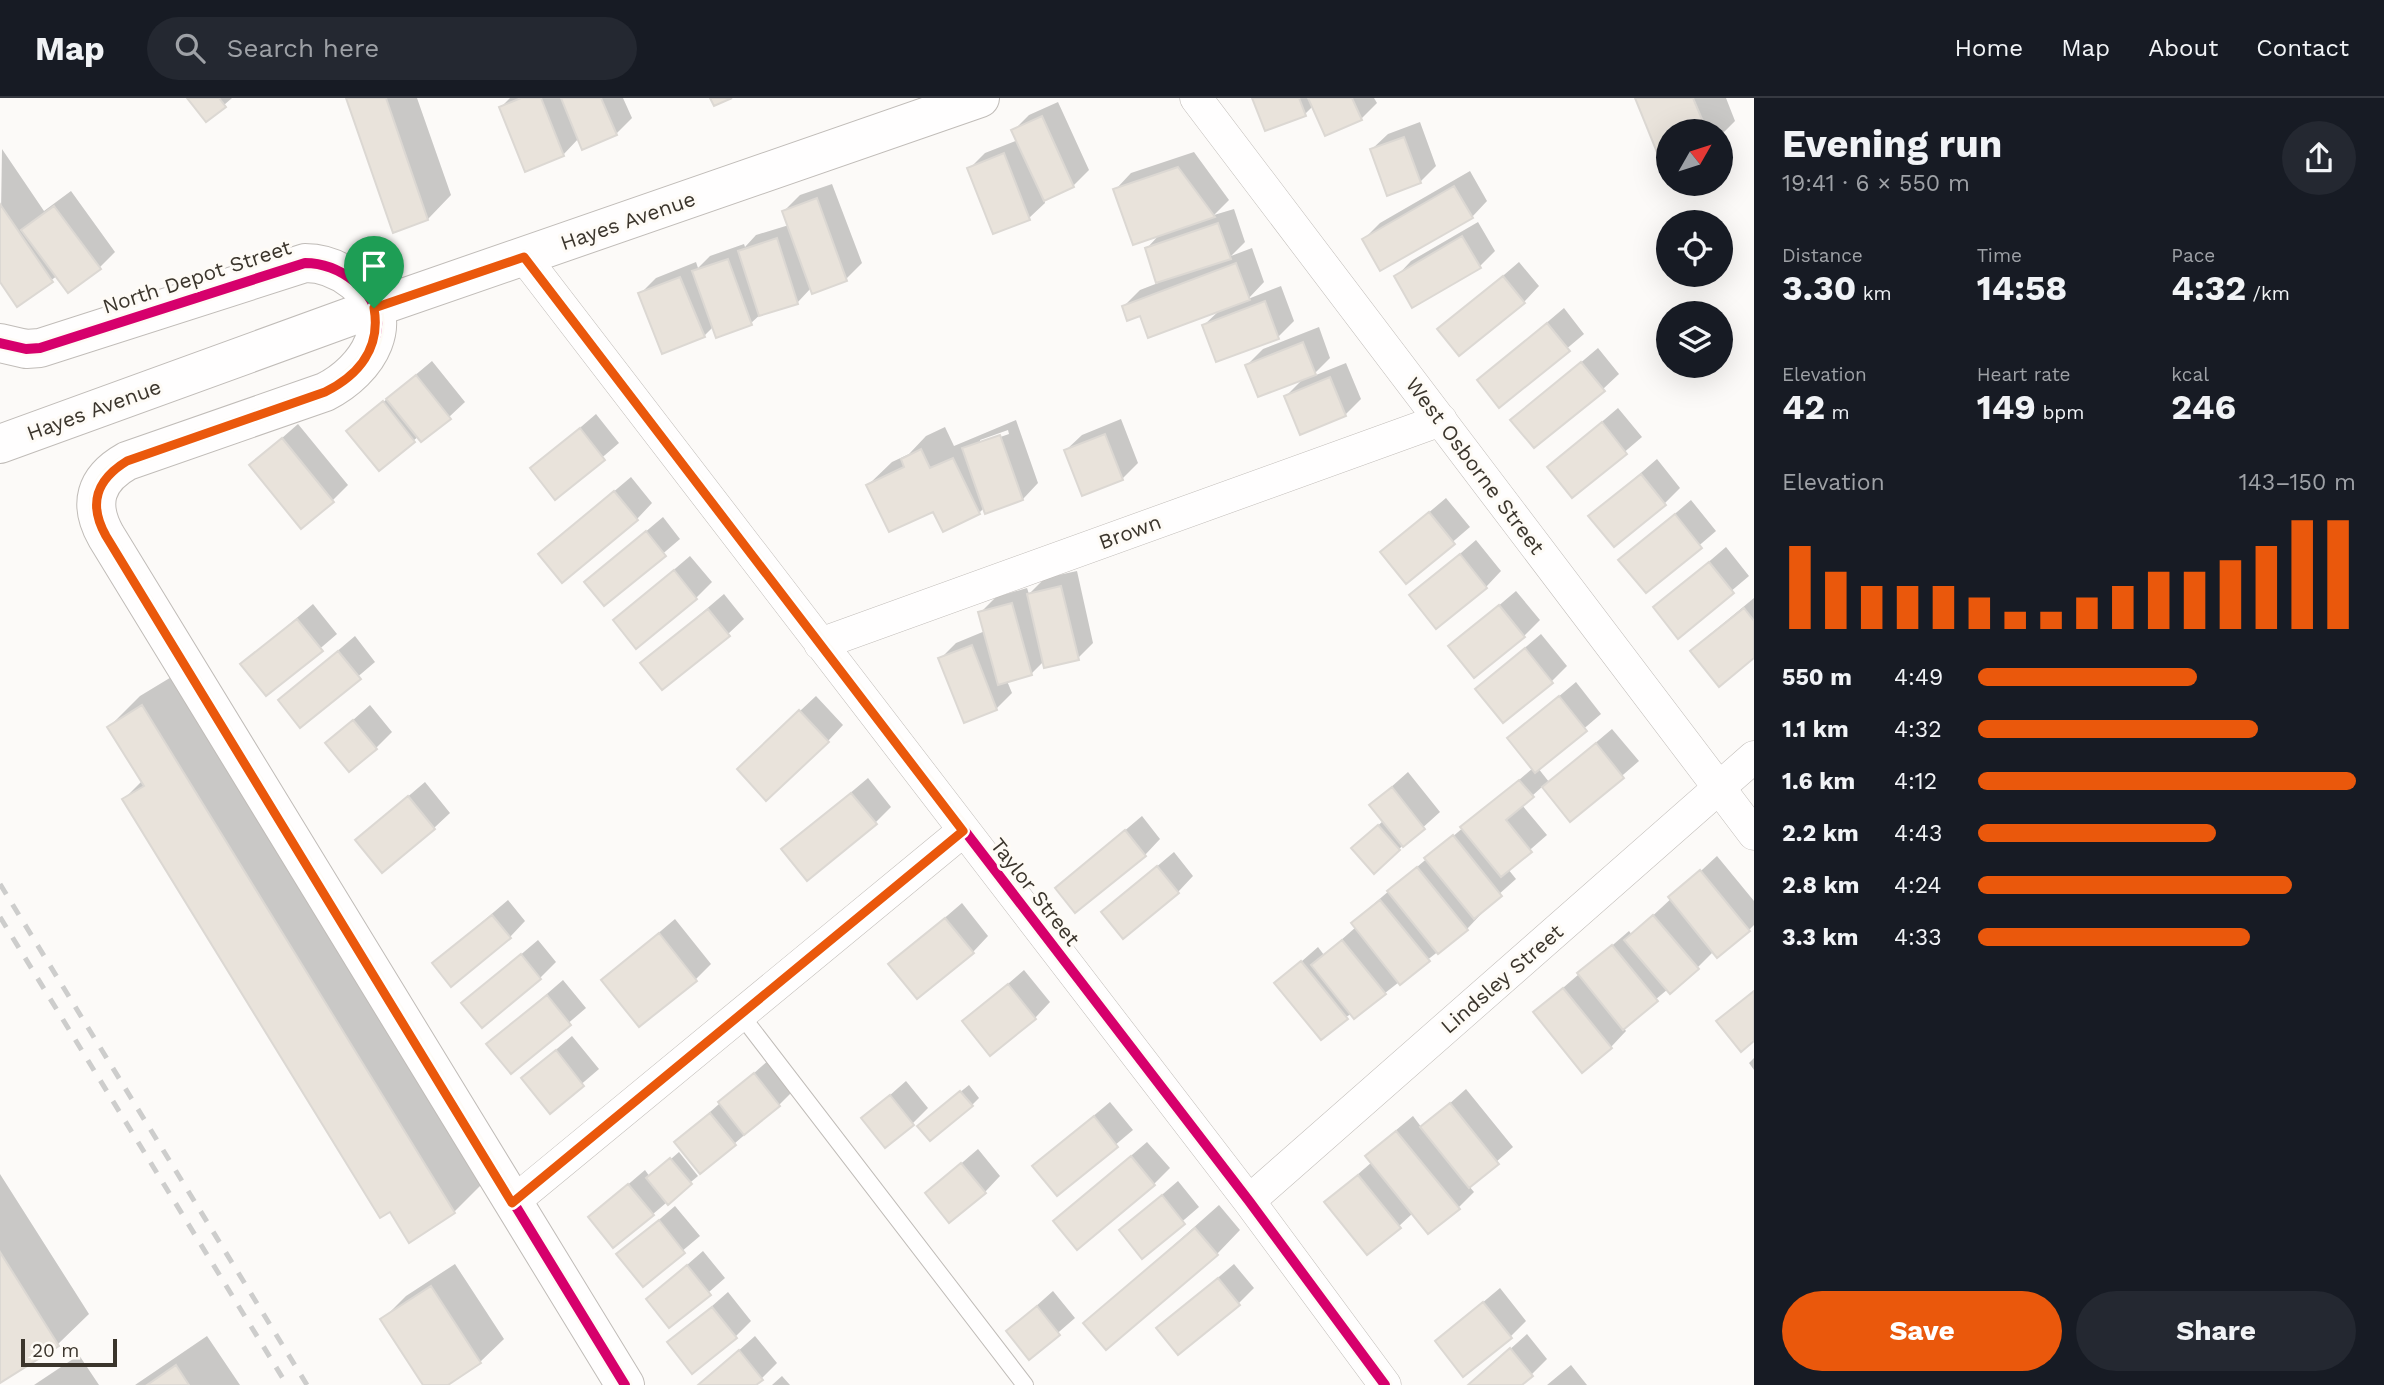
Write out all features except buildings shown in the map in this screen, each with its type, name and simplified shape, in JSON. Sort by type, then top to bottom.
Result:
[{"type":"street","name":"Hayes Avenue","points":[[0,444],[374,308],[980,98]]},
{"type":"street","name":"West Osborne Street","points":[[1196,98],[1754,834]]},
{"type":"street","name":"Taylor Street","points":[[524,257],[1249,1201],[1385,1385]]},
{"type":"street","name":"North Depot Street","points":[[0,343],[26,349],[40,348],[305,263],[327,266],[347,276],[364,290],[374,308]]},
{"type":"street","points":[[374,308],[377,327],[372,346],[362,364],[346,380],[325,392],[127,461],[106,475],[96,496],[95,510],[106,536],[625,1385]]},
{"type":"street","name":"Brown","points":[[820,644],[1441,419]]},
{"type":"street","name":"Lindsley Street","points":[[1249,1201],[1754,757]]},
{"type":"street","points":[[512,1203],[963,831]]},
{"type":"lane","points":[[741,1015],[1026,1385]]},
{"type":"railway","points":[[0,884],[307,1385]]},
{"type":"railway","points":[[0,917],[287,1385]]},
{"type":"cycle path","points":[[524,257],[1249,1201],[1385,1385]]},
{"type":"cycle path","points":[[0,343],[26,349],[40,348],[305,263],[337,270],[354,281],[368,296],[376,311],[377,327],[373,343],[365,358],[340,383],[325,392],[127,461],[116,468],[102,484],[96,503],[97,513],[106,536],[625,1385]]},
{"type":"route","points":[[524,257],[963,831],[512,1203],[106,536],[95,510],[99,486],[106,475],[127,461],[325,392],[346,380],[362,364],[372,346],[377,327],[374,308],[524,257]]}]
